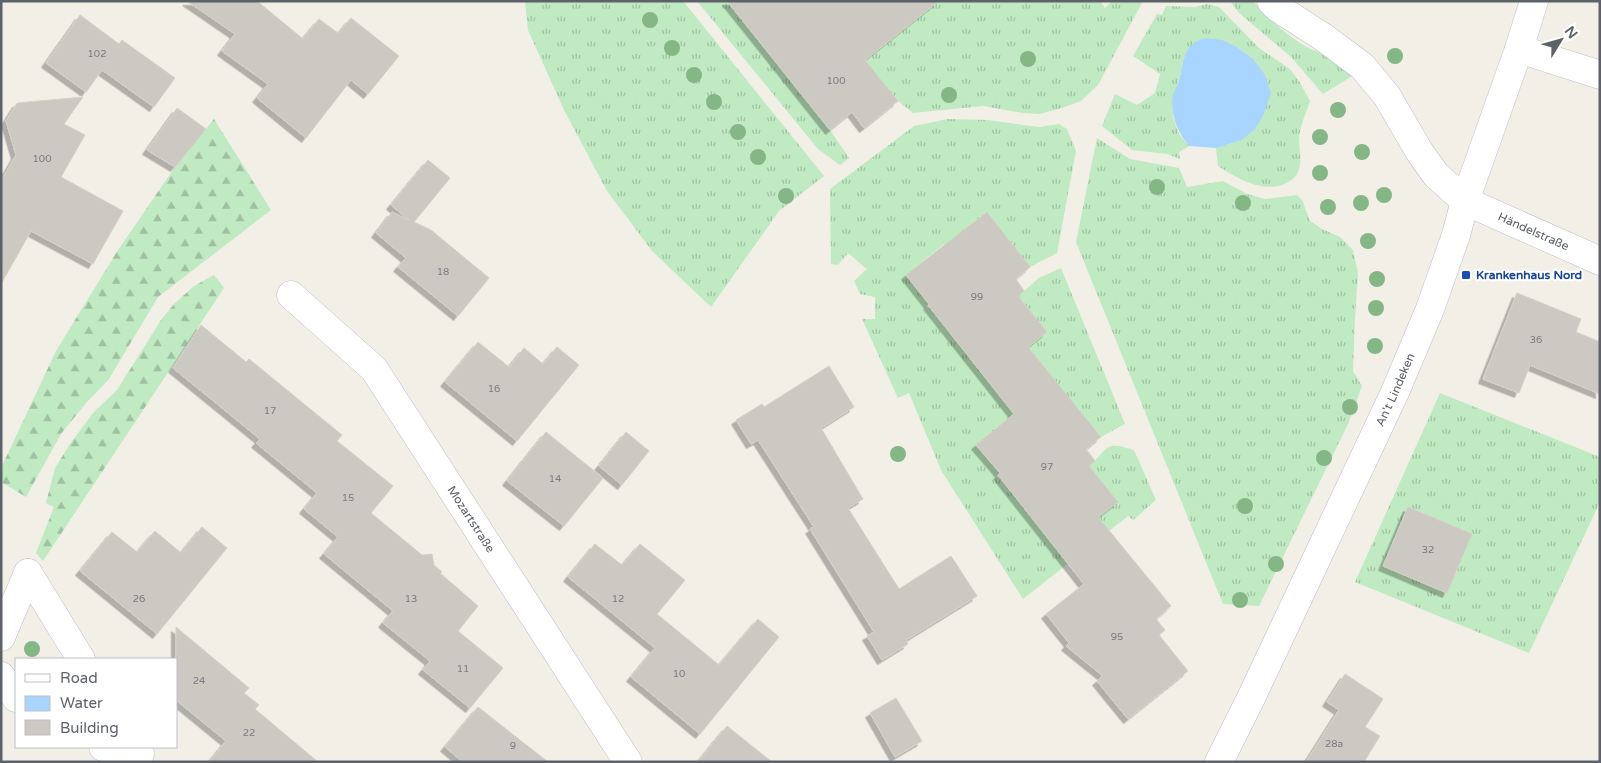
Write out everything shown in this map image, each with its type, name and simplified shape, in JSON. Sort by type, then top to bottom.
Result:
[{"type":"street","name":"Händelstraße","points":[[1271,1],[1278,8],[1323,37],[1362,66],[1387,96],[1419,151],[1436,174],[1465,201],[1600,261]]},
{"type":"street","name":"An't Lindeken","points":[[1219,762],[1395,392],[1430,309],[1534,1]]},
{"type":"street","points":[[1519,49],[1600,75]]},
{"type":"street","name":"Mozartstraße","points":[[291,295],[374,369],[628,762]]},
{"type":"street","points":[[1,637],[28,573],[80,658]]},
{"type":"street","points":[[1,676],[15,697]]},
{"type":"street","points":[[108,748],[140,754]]},
{"type":"green space","points":[[525,1],[683,1],[824,176],[779,211],[711,307],[652,251],[607,191],[564,110],[528,30]]},
{"type":"green space","points":[[697,1],[727,1],[830,130],[849,158],[840,165],[818,149]]},
{"type":"green space","points":[[939,1],[1100,1],[1105,8],[1112,1],[1143,1],[1098,85],[1081,101],[1040,114],[983,106],[913,113],[898,101],[865,60]]},
{"type":"green space","points":[[1230,1],[1253,1],[1289,35],[1303,45],[1336,62],[1354,75],[1323,94],[1291,57],[1239,13]]},
{"type":"green space","points":[[1207,4],[1219,7],[1259,48],[1290,69],[1310,101],[1299,138],[1300,161],[1297,175],[1281,185],[1272,187],[1253,184],[1234,176],[1218,166],[1216,148],[1242,140],[1183,62],[1172,100],[1173,117],[1179,134],[1189,146],[1179,152],[1180,159],[1167,154],[1132,150],[1102,126],[1115,94],[1137,105],[1155,93],[1160,74],[1133,56],[1157,14],[1162,15],[1166,6],[1195,7]]},
{"type":"green space","points":[[214,119],[271,210],[158,297],[109,379],[86,403],[61,434],[26,497],[1,482],[1,468],[56,351],[118,250],[175,167]]},
{"type":"green space","points":[[948,119],[987,120],[1039,127],[1059,124],[1067,129],[1076,151],[1057,253],[1030,267],[986,212],[964,230],[949,249],[944,244],[906,275],[920,293],[935,299],[926,306],[928,308],[937,301],[1024,340],[1029,346],[1047,332],[1018,296],[1039,278],[1061,268],[1125,424],[1101,437],[1056,382],[976,445],[991,462],[1005,469],[997,476],[998,478],[1007,471],[1089,466],[1104,450],[1112,446],[1134,450],[1156,500],[1133,520],[1128,516],[1023,599],[941,470],[909,393],[898,398],[862,319],[875,319],[875,297],[860,294],[854,281],[867,269],[848,253],[838,265],[831,264],[830,189],[914,126]]},
{"type":"green space","points":[[1097,138],[1130,159],[1179,168],[1187,187],[1223,181],[1247,194],[1265,199],[1297,195],[1302,200],[1310,221],[1340,237],[1353,250],[1358,273],[1353,371],[1362,386],[1348,424],[1259,606],[1223,604],[1076,242]]},
{"type":"green space","points":[[214,275],[224,288],[43,561],[36,553],[54,507],[46,503],[55,468],[93,413],[117,390],[161,320],[174,304],[194,286]]},
{"type":"green space","points":[[1440,393],[1600,457],[1600,502],[1529,653],[1355,582]]},
{"type":"water","points":[[1205,38],[1222,40],[1235,46],[1253,59],[1265,75],[1271,93],[1263,116],[1255,129],[1242,140],[1216,148],[1189,146],[1177,126],[1172,100],[1188,49]]},
{"type":"building","points":[[187,1],[257,1],[303,39],[319,19],[338,33],[351,18],[399,56],[368,94],[351,80],[306,138],[257,98],[268,84],[222,51],[235,34]]},
{"type":"building","points":[[727,1],[939,1],[865,60],[898,101],[864,128],[852,112],[830,130]]},
{"type":"building","points":[[80,15],[119,44],[122,40],[175,78],[154,107],[102,70],[86,92],[46,63]]},
{"type":"building","points":[[83,97],[64,124],[85,135],[61,177],[123,211],[93,264],[31,231],[1,284],[1,181],[16,155],[6,121],[17,103]]},
{"type":"building","points":[[177,108],[206,129],[175,167],[147,150]]},
{"type":"building","points":[[428,160],[450,178],[414,222],[431,230],[489,278],[458,316],[398,267],[406,258],[376,233],[392,212],[410,221],[391,205]]},
{"type":"building","points":[[987,212],[1030,267],[1016,279],[1024,291],[1018,296],[1047,332],[1028,347],[1101,437],[1086,449],[1095,461],[1089,466],[1118,502],[1098,517],[1171,606],[1156,619],[1165,630],[1159,635],[1188,671],[1128,719],[1097,681],[1103,676],[1066,646],[1069,643],[1046,614],[1084,584],[998,475],[1000,473],[976,445],[1014,414],[906,275]]},
{"type":"building","points":[[1517,293],[1581,319],[1576,332],[1600,342],[1600,394],[1530,365],[1519,393],[1483,379]]},
{"type":"building","points":[[201,325],[246,362],[249,359],[342,435],[337,441],[393,486],[371,513],[422,555],[432,554],[434,565],[442,572],[440,573],[478,606],[458,631],[503,668],[470,708],[423,670],[430,661],[383,623],[393,611],[324,554],[338,537],[304,509],[317,493],[256,443],[260,439],[173,368]]},
{"type":"building","points":[[478,342],[509,367],[524,348],[543,364],[557,347],[579,365],[517,441],[445,382]]},
{"type":"building","points":[[829,366],[854,407],[821,428],[863,499],[848,508],[899,589],[951,556],[977,596],[906,640],[908,644],[882,660],[867,636],[874,632],[810,529],[814,527],[758,440],[751,444],[736,420],[762,404],[764,407]]},
{"type":"building","points":[[546,432],[603,478],[564,526],[507,481]]},
{"type":"building","points":[[626,432],[649,451],[622,485],[599,466]]},
{"type":"building","points":[[1408,507],[1472,534],[1447,593],[1383,566]]},
{"type":"building","points":[[202,527],[227,548],[157,634],[80,571],[112,532],[137,552],[155,531],[181,553]]},
{"type":"building","points":[[595,544],[622,565],[640,544],[685,580],[657,614],[719,665],[758,619],[779,637],[700,734],[631,677],[655,648],[568,577]]},
{"type":"building","points":[[176,627],[249,688],[244,693],[259,705],[255,709],[318,762],[209,762],[226,741],[178,702],[178,658],[176,658]]},
{"type":"building","points":[[1345,674],[1383,699],[1365,727],[1380,736],[1364,762],[1306,762],[1339,710],[1327,702]]},
{"type":"building","points":[[896,698],[922,741],[895,757],[870,713]]},
{"type":"building","points":[[478,707],[548,762],[463,762],[445,747]]},
{"type":"building","points":[[727,726],[772,762],[698,762]]},
{"type":"place","name":"Krankenhaus Nord","points":[[1466,275]]}]
